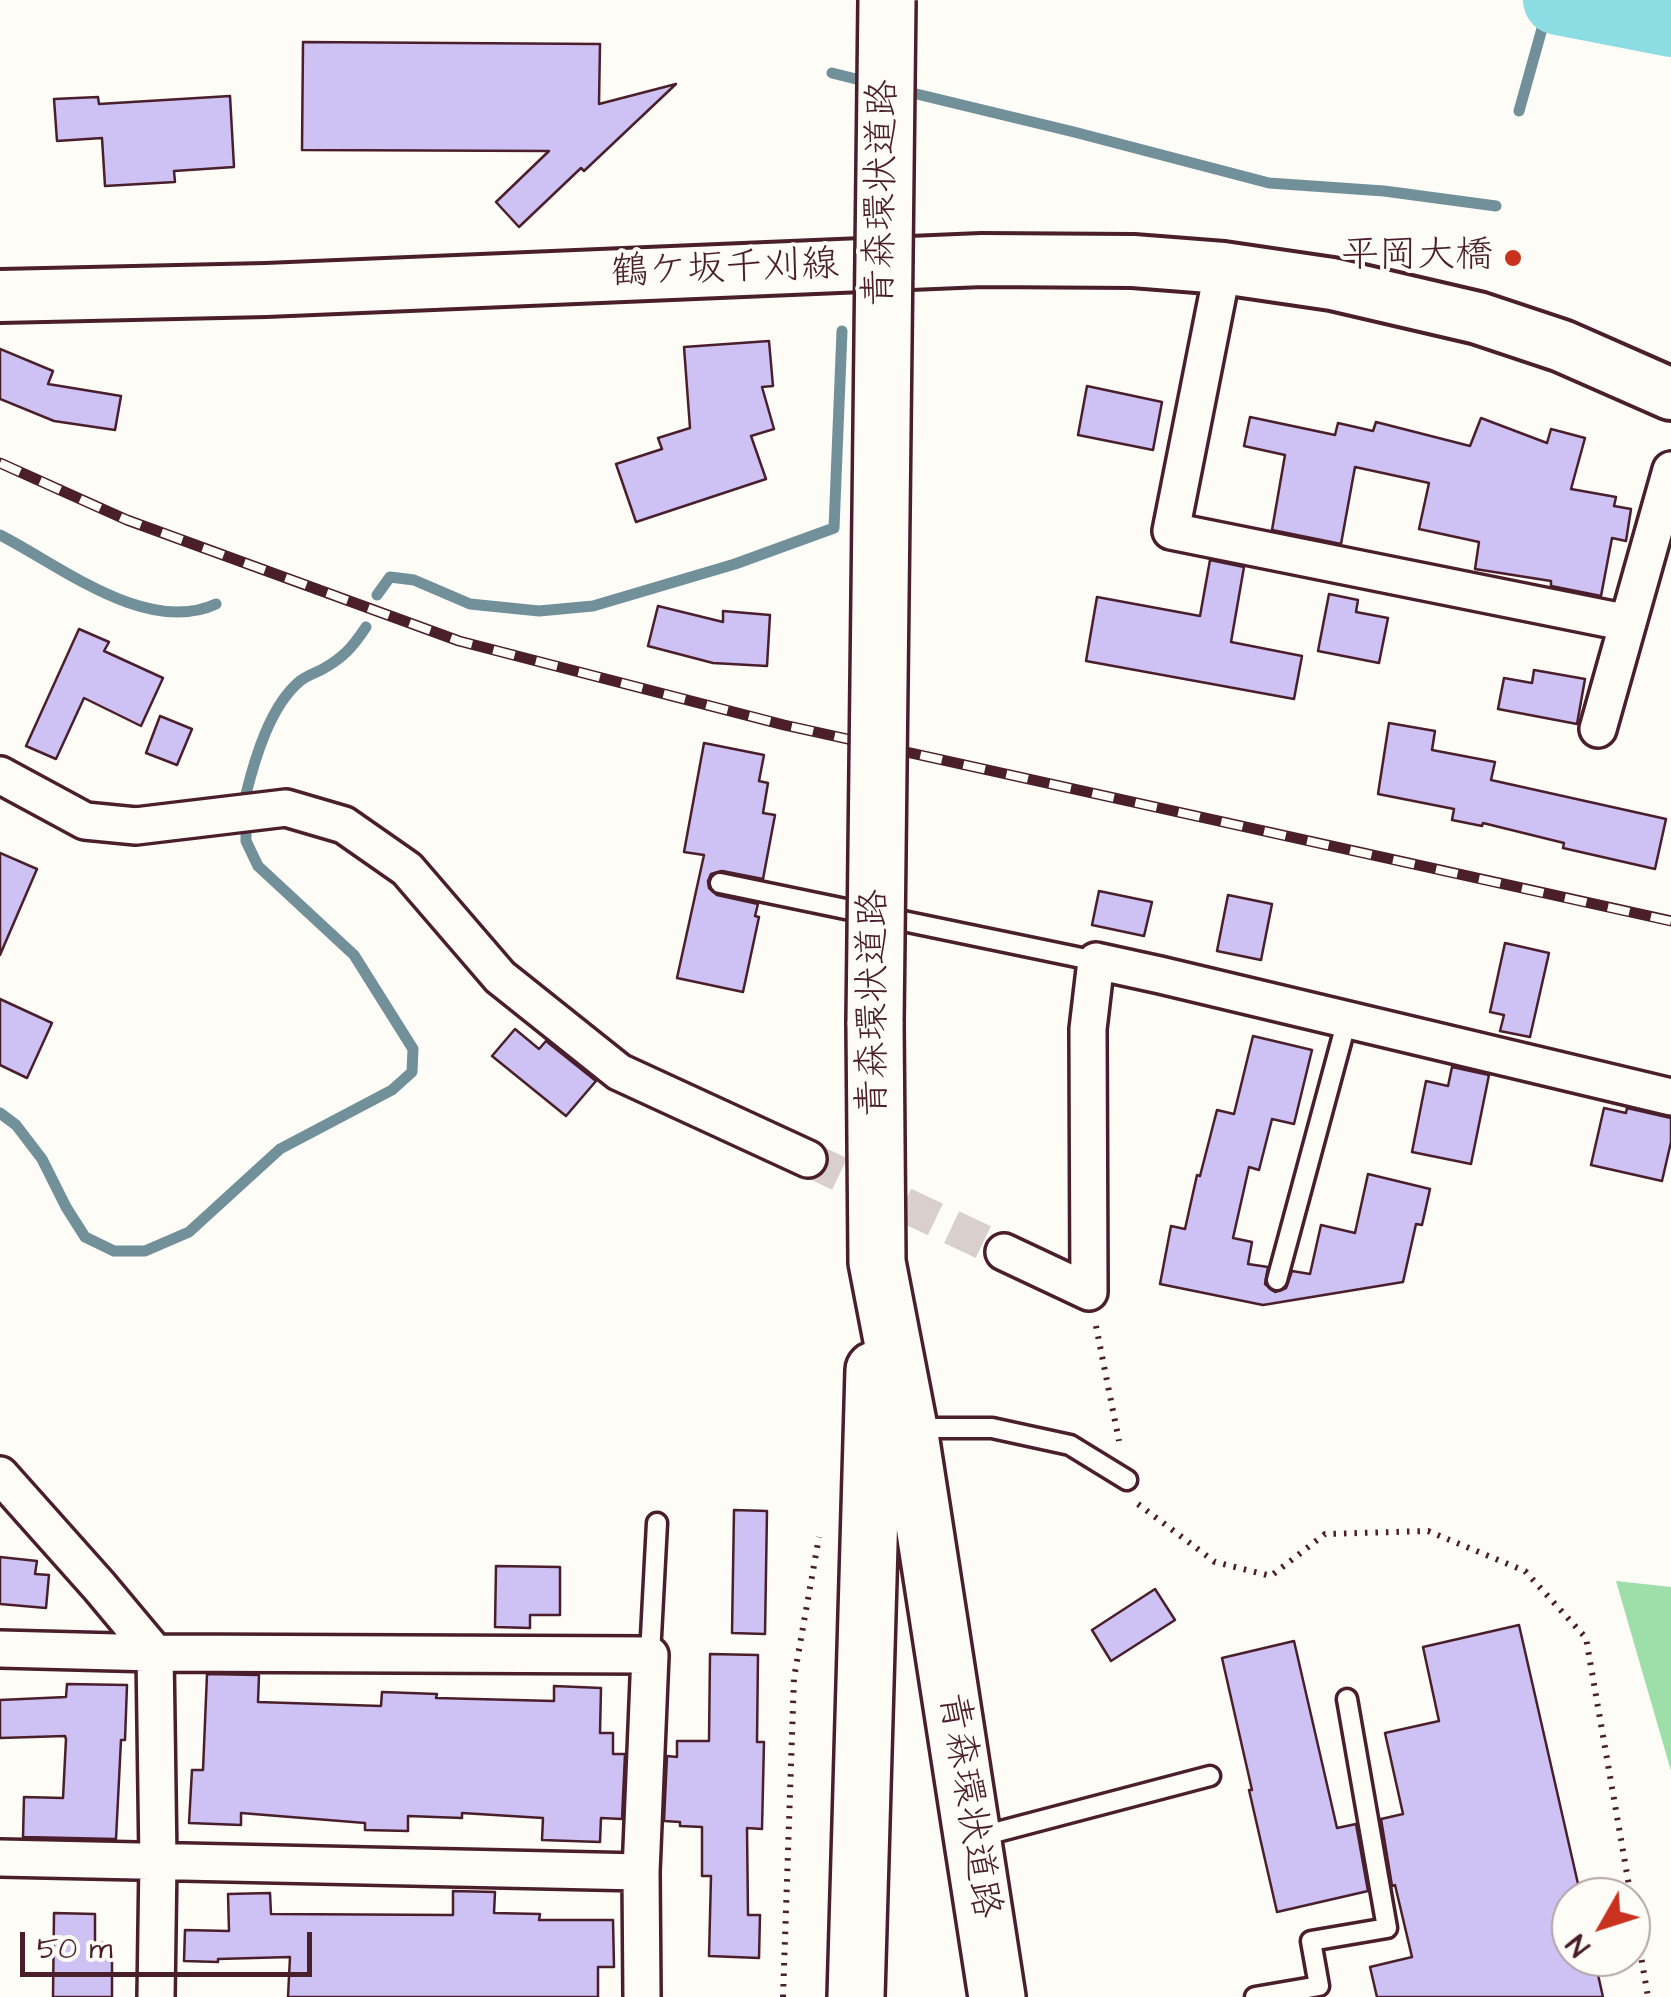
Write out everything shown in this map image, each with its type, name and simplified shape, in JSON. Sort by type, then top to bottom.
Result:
[{"type":"highway","name":"青森環状道路","points":[[887,0],[875,1022],[878,1262],[908,1428],[997,1997]]},
{"type":"highway","points":[[856,1997],[878,1262]]},
{"type":"main road","name":"鶴ケ坂千刈線","points":[[0,296],[266,290],[982,260],[1133,261],[1223,268],[1332,284],[1478,318],[1562,346],[1671,394]]},
{"type":"street","points":[[1223,268],[1171,531],[1628,623]]},
{"type":"street","points":[[1598,729],[1671,470]]},
{"type":"street","points":[[0,774],[85,821],[136,826],[286,808],[344,825],[407,869],[500,977],[619,1072],[808,1160]]},
{"type":"street","points":[[1004,1252],[1089,1292],[1088,1028],[1096,961],[1671,1098]]},
{"type":"street","points":[[0,1475],[155,1653],[156,1997]]},
{"type":"street","points":[[0,1648],[155,1653],[650,1655],[640,1872],[642,1997]]},
{"type":"street","points":[[0,1858],[640,1872]]},
{"type":"lane","points":[[720,882],[1096,961]]},
{"type":"lane","points":[[1276,1280],[1347,1020]]},
{"type":"lane","points":[[908,1428],[992,1428],[1070,1445],[1127,1480]]},
{"type":"lane","points":[[650,1655],[657,1523]]},
{"type":"lane","points":[[1256,1997],[1320,1986],[1311,1941],[1387,1928],[1347,1699]]},
{"type":"lane","points":[[972,1838],[1210,1776]]},
{"type":"path","points":[[1089,1292],[1130,1498],[1215,1562],[1270,1576],[1325,1534],[1428,1532],[1525,1571],[1586,1638],[1627,1877]]},
{"type":"green space","points":[[1616,1581],[1671,1587],[1671,1771]]},
{"type":"building","points":[[303,42],[600,44],[599,104],[676,84],[519,227],[496,202],[549,151],[302,150]]},
{"type":"building","points":[[230,96],[234,167],[174,171],[175,182],[105,186],[102,138],[57,141],[54,99],[98,97],[99,104]]},
{"type":"building","points":[[769,341],[773,386],[762,387],[774,429],[751,436],[766,479],[636,522],[616,464],[662,449],[658,438],[690,428],[684,347]]},
{"type":"building","points":[[0,349],[53,371],[48,384],[121,396],[115,430],[54,421],[0,399]]},
{"type":"building","points":[[1087,386],[1162,402],[1153,450],[1078,435]]},
{"type":"building","points":[[1250,417],[1335,435],[1338,423],[1373,431],[1376,422],[1470,446],[1481,418],[1547,443],[1551,429],[1585,438],[1571,489],[1616,497],[1614,506],[1631,509],[1626,541],[1612,538],[1601,596],[1551,586],[1551,581],[1475,569],[1479,542],[1419,529],[1429,483],[1355,467],[1341,544],[1272,530],[1285,455],[1244,446]]},
{"type":"building","points":[[1210,560],[1244,567],[1231,642],[1302,656],[1294,699],[1086,661],[1097,597],[1200,616]]},
{"type":"building","points":[[1329,594],[1358,600],[1356,612],[1388,618],[1379,663],[1318,651]]},
{"type":"building","points":[[658,606],[723,622],[723,611],[770,615],[767,666],[713,663],[648,646]]},
{"type":"building","points":[[79,629],[109,642],[104,651],[163,678],[141,726],[84,698],[56,759],[26,746]]},
{"type":"building","points":[[1534,670],[1585,679],[1577,724],[1498,709],[1504,678],[1532,683]]},
{"type":"building","points":[[160,716],[192,729],[177,765],[146,753]]},
{"type":"building","points":[[1389,723],[1435,731],[1432,750],[1495,762],[1491,780],[1666,819],[1655,869],[1563,848],[1564,843],[1483,823],[1482,826],[1452,820],[1454,809],[1378,794]]},
{"type":"building","points":[[704,743],[764,755],[759,781],[768,783],[763,813],[775,815],[763,879],[722,871],[711,874],[708,881],[717,895],[758,904],[755,916],[759,917],[743,992],[677,978],[704,855],[684,852]]},
{"type":"building","points":[[0,853],[37,869],[0,955]]},
{"type":"building","points":[[1099,891],[1152,902],[1144,936],[1092,925]]},
{"type":"building","points":[[1228,895],[1272,904],[1261,960],[1217,951]]},
{"type":"building","points":[[1505,943],[1549,953],[1530,1037],[1500,1031],[1504,1015],[1490,1012]]},
{"type":"building","points":[[0,999],[52,1023],[27,1078],[0,1065]]},
{"type":"building","points":[[515,1029],[539,1049],[546,1041],[596,1081],[566,1116],[492,1056]]},
{"type":"building","points":[[1253,1036],[1312,1050],[1294,1124],[1272,1119],[1259,1170],[1249,1167],[1233,1238],[1252,1242],[1248,1264],[1268,1267],[1265,1284],[1275,1292],[1286,1288],[1292,1271],[1310,1274],[1321,1225],[1355,1233],[1368,1174],[1430,1189],[1422,1225],[1416,1224],[1403,1282],[1263,1305],[1160,1284],[1171,1226],[1185,1229],[1217,1110],[1234,1114]]},
{"type":"building","points":[[1452,1067],[1489,1075],[1471,1164],[1412,1152],[1426,1081],[1448,1086]]},
{"type":"building","points":[[1604,1108],[1626,1113],[1627,1108],[1671,1118],[1671,1142],[1662,1181],[1591,1165]]},
{"type":"building","points":[[734,1510],[767,1511],[765,1634],[732,1633]]},
{"type":"building","points":[[0,1557],[37,1561],[35,1574],[49,1575],[46,1608],[0,1604]]},
{"type":"building","points":[[496,1566],[560,1567],[560,1615],[530,1615],[530,1628],[495,1627]]},
{"type":"building","points":[[1155,1589],[1175,1620],[1111,1661],[1092,1630]]},
{"type":"building","points":[[1519,1625],[1576,1877],[1551,1877],[1551,1977],[1598,1977],[1603,1997],[1377,1997],[1370,1967],[1412,1957],[1395,1885],[1392,1886],[1381,1819],[1403,1814],[1385,1733],[1439,1721],[1423,1647]]},
{"type":"building","points":[[1294,1641],[1337,1828],[1356,1824],[1368,1891],[1277,1912],[1222,1658]]},
{"type":"building","points":[[710,1654],[758,1655],[757,1742],[764,1742],[762,1829],[747,1828],[748,1915],[760,1915],[759,1958],[709,1956],[711,1876],[702,1876],[702,1827],[664,1821],[667,1756],[677,1757],[677,1741],[709,1741]]},
{"type":"building","points":[[207,1674],[259,1675],[258,1702],[381,1706],[382,1692],[437,1694],[436,1698],[554,1701],[554,1686],[601,1688],[600,1733],[613,1733],[613,1754],[625,1754],[622,1819],[601,1818],[600,1842],[542,1840],[543,1818],[462,1813],[462,1818],[408,1816],[408,1831],[365,1830],[365,1823],[241,1813],[241,1825],[189,1823],[192,1770],[203,1770]]},
{"type":"building","points":[[67,1684],[127,1685],[116,1839],[23,1837],[24,1797],[63,1798],[66,1739],[0,1738],[0,1700],[66,1697]]},
{"type":"building","points":[[453,1891],[495,1892],[494,1913],[540,1914],[539,1920],[613,1920],[614,1967],[598,1967],[598,1997],[288,1997],[290,1957],[184,1961],[185,1930],[229,1931],[228,1894],[270,1893],[271,1914],[453,1915]]},
{"type":"building","points":[[54,1913],[95,1914],[95,1943],[112,1943],[112,1997],[53,1997]]},
{"type":"waterway","points":[[1519,111],[1550,0]]},
{"type":"waterway","points":[[1558,0],[1671,22]]},
{"type":"waterway","points":[[832,73],[872,83]]},
{"type":"waterway","points":[[900,90],[1269,183],[1384,191],[1496,206]]},
{"type":"waterway","points":[[377,595],[390,577],[414,580],[470,604],[539,611],[593,606],[735,564],[834,528],[842,331]]},
{"type":"waterway","points":[[0,535],[77,579],[133,604],[162,611],[189,611],[216,604]]},
{"type":"waterway","points":[[246,794],[259,749],[280,704],[300,681],[341,657],[366,627]]},
{"type":"waterway","points":[[0,1113],[16,1125],[42,1159],[85,1237],[114,1251],[145,1251],[189,1232],[280,1149],[392,1090],[412,1072],[413,1049],[354,955],[258,866],[246,841],[246,828]]},
{"type":"tunnel","points":[[808,1159],[1004,1252]]},
{"type":"railway","points":[[0,463],[127,520],[459,641],[784,725],[1671,921]]},
{"type":"place","name":"平岡大橋","points":[[1513,258]]}]
